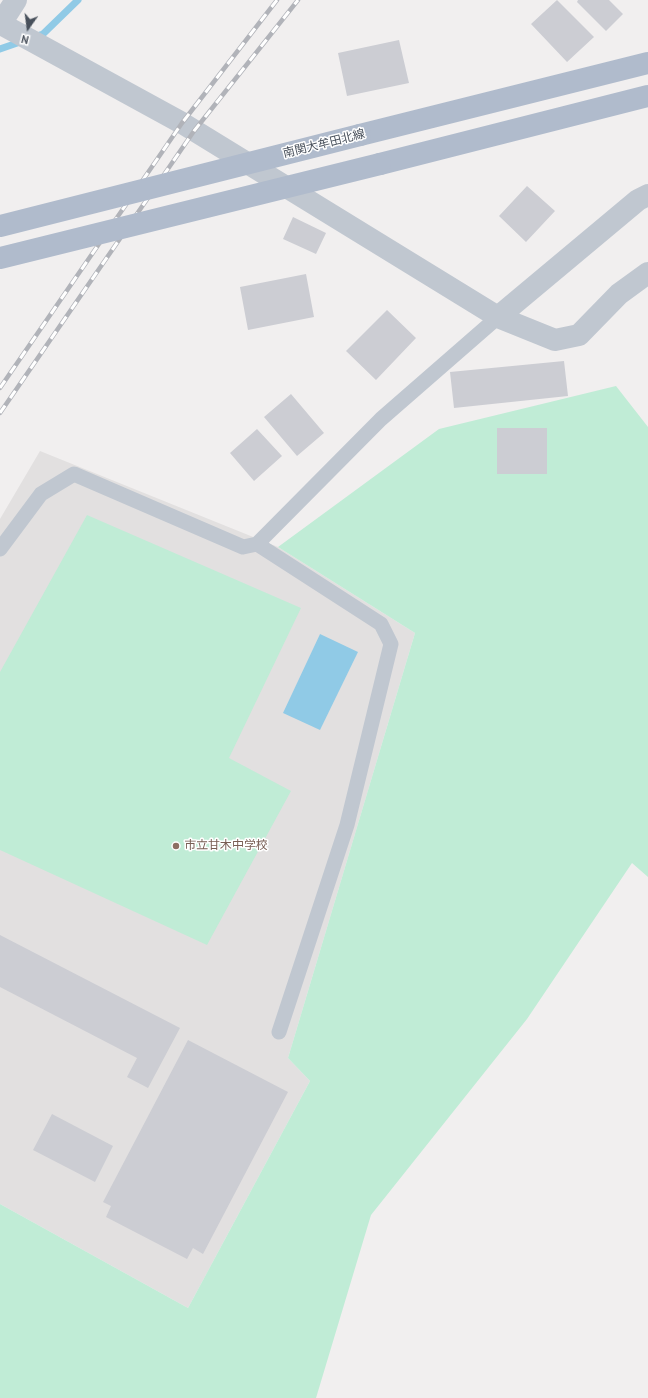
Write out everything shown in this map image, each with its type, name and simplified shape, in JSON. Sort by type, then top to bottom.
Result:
[{"type":"main road","name":"南関大牟田北線","points":[[0,226],[648,63]]},
{"type":"main road","points":[[0,258],[648,96]]},
{"type":"street","points":[[16,0],[0,25],[182,123],[498,317],[555,340],[579,335],[619,294],[648,273]]},
{"type":"street","points":[[498,317],[638,200],[648,195]]},
{"type":"lane","points":[[0,549],[41,494],[74,474],[243,547],[257,544],[381,419],[498,317]]},
{"type":"lane","points":[[257,544],[381,624],[391,644],[347,825],[279,1032]]},
{"type":"shaded area","name":"市立甘木中学校","points":[[40,451],[278,547],[415,633],[288,1058],[310,1081],[188,1308],[0,1204],[0,519]]},
{"type":"green space","points":[[616,386],[648,427],[648,877],[632,863],[527,1019],[371,1215],[316,1398],[0,1398],[0,1204],[188,1308],[310,1081],[288,1058],[415,633],[278,547],[439,429]]},
{"type":"green space","points":[[87,515],[301,608],[229,758],[291,791],[207,945],[0,850],[0,672]]},
{"type":"water","points":[[320,634],[358,652],[320,730],[283,713]]},
{"type":"building","points":[[557,0],[594,37],[567,62],[531,24]]},
{"type":"building","points":[[578,0],[609,0],[623,14],[606,31],[577,2]]},
{"type":"building","points":[[399,40],[409,83],[347,96],[338,53]]},
{"type":"building","points":[[527,186],[555,211],[526,242],[499,216]]},
{"type":"building","points":[[293,217],[326,233],[316,254],[283,239]]},
{"type":"building","points":[[306,274],[314,317],[248,330],[240,287]]},
{"type":"building","points":[[387,310],[416,338],[376,380],[346,351]]},
{"type":"building","points":[[564,361],[568,396],[454,408],[450,372]]},
{"type":"building","points":[[291,394],[324,433],[297,456],[264,417]]},
{"type":"building","points":[[497,428],[547,428],[547,474],[497,474]]},
{"type":"building","points":[[257,429],[282,456],[254,481],[230,453]]},
{"type":"building","points":[[0,935],[180,1028],[148,1088],[127,1077],[137,1058],[0,987]]},
{"type":"building","points":[[188,1040],[288,1092],[203,1254],[193,1248],[187,1259],[106,1217],[111,1206],[103,1202]]},
{"type":"building","points":[[52,1114],[113,1146],[95,1182],[33,1150]]},
{"type":"waterway","points":[[34,37],[43,34],[78,0]]},
{"type":"waterway","points":[[0,49],[23,41]]},
{"type":"railway","points":[[0,388],[182,123],[277,0]]},
{"type":"railway","points":[[0,413],[194,131],[298,0]]},
{"type":"place","name":"市立甘木中学校","points":[[176,846]]}]
